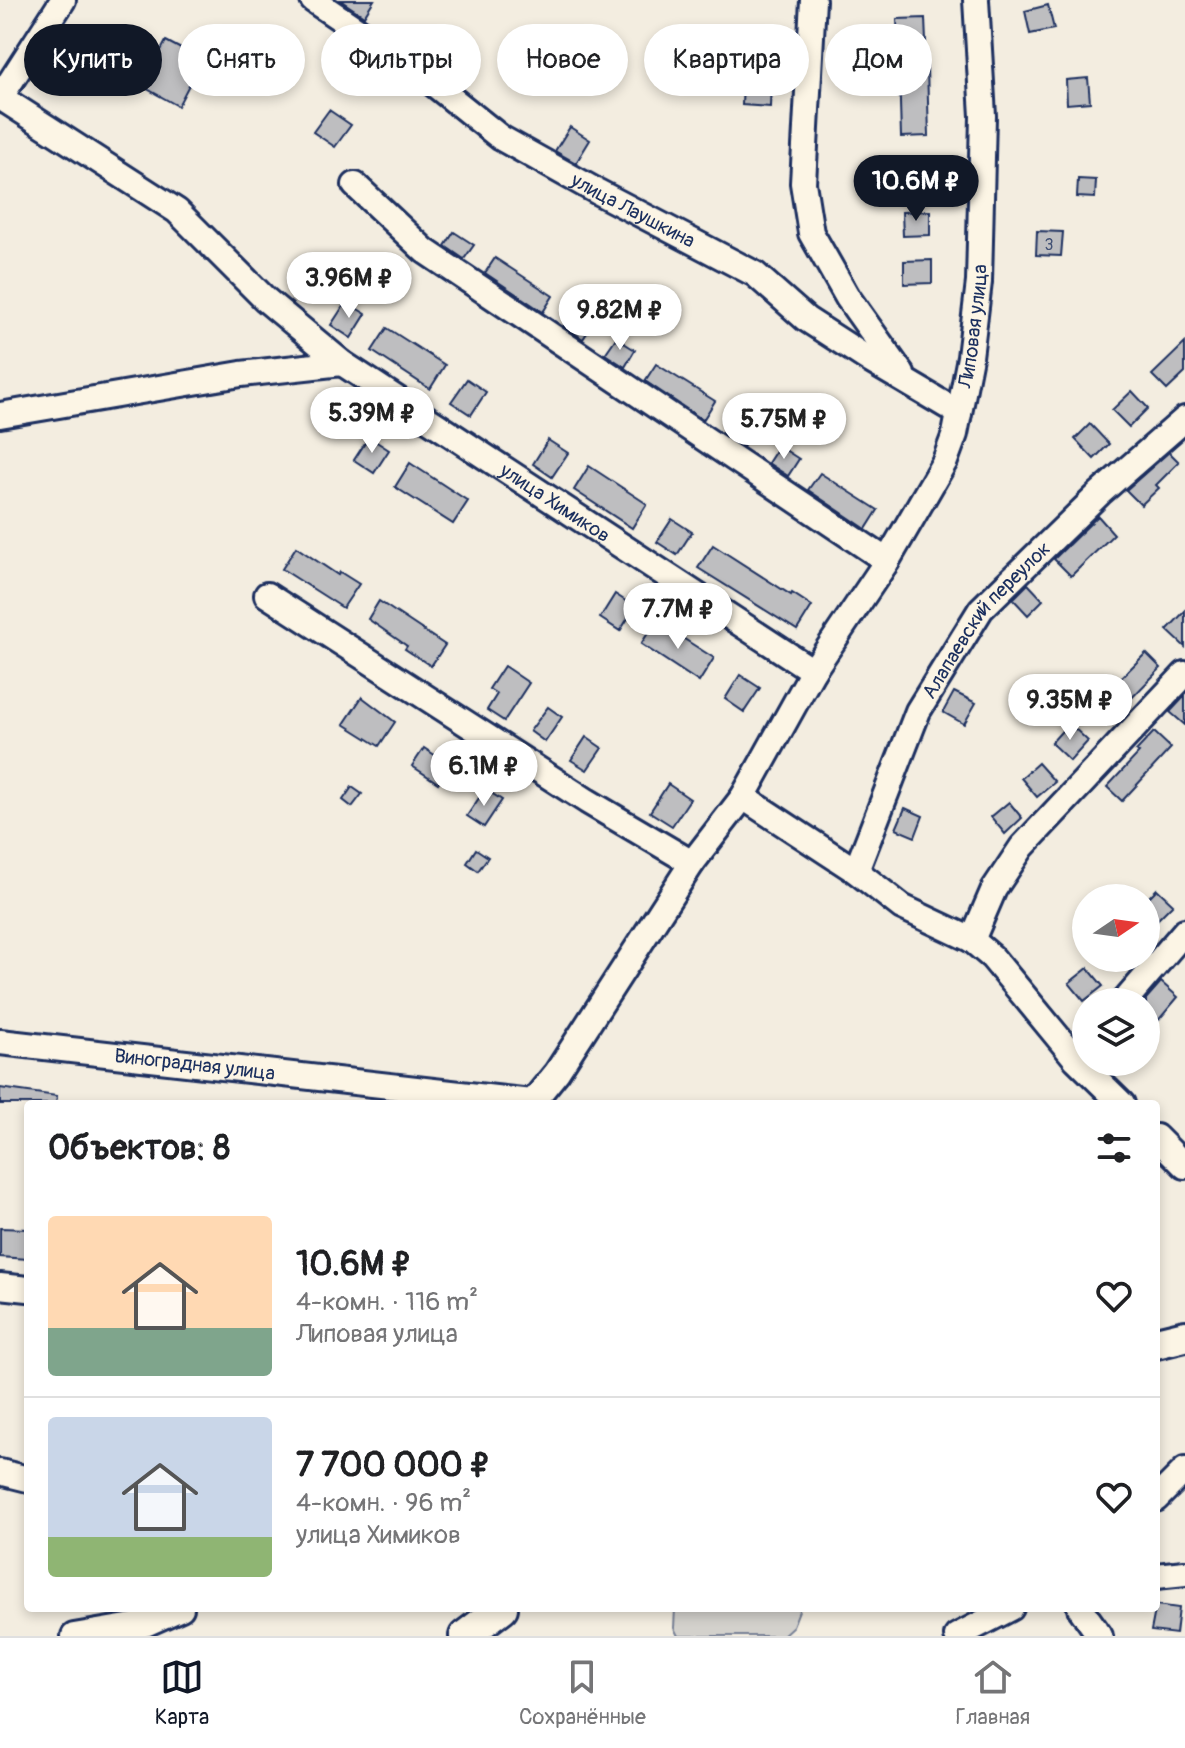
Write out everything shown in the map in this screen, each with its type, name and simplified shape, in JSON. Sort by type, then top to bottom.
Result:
[{"type":"main road","points":[[1160,1342],[1185,1336]]},
{"type":"main road","points":[[465,1636],[497,1612]]},
{"type":"street","points":[[0,97],[63,0]]},
{"type":"street","name":"улица Лаушкина","points":[[313,0],[415,69],[501,138],[755,274],[806,319],[959,413]]},
{"type":"street","points":[[813,0],[803,183],[811,233],[848,298],[911,385]]},
{"type":"street","name":"Липовая улица","points":[[534,1100],[557,1072],[692,863],[743,797],[813,671],[887,561],[945,461],[955,434],[970,357],[979,282],[983,116],[976,0]]},
{"type":"street","name":"улица Химиков","points":[[0,97],[177,211],[265,299],[342,363],[813,671]]},
{"type":"street","points":[[355,185],[425,251],[887,561]]},
{"type":"street","points":[[0,415],[241,374],[342,363]]},
{"type":"street","name":"Алапаевский переулок","points":[[856,871],[918,711],[981,609],[1100,493],[1185,419]]},
{"type":"street","points":[[267,595],[587,801],[692,863]]},
{"type":"street","points":[[972,940],[994,889],[1022,847],[1185,674]]},
{"type":"street","points":[[743,797],[856,871],[902,907],[972,940],[992,957],[1072,1043]]},
{"type":"street","points":[[1136,988],[1185,931]]},
{"type":"street","name":"Виноградная улица","points":[[0,1042],[505,1100]]},
{"type":"street","points":[[1099,1076],[1119,1100]]},
{"type":"street","points":[[1160,1141],[1185,1166]]},
{"type":"street","points":[[0,1286],[24,1289]]},
{"type":"street","points":[[1160,1495],[1185,1470]]},
{"type":"street","points":[[0,1472],[24,1478]]},
{"type":"street","points":[[1160,1576],[1185,1573]]},
{"type":"street","points":[[74,1636],[145,1624],[173,1612]]},
{"type":"street","points":[[957,1636],[1003,1612]]},
{"type":"street","points":[[1083,1612],[1100,1636]]},
{"type":"shaded area","points":[[675,1612],[798,1612],[793,1626],[782,1636],[678,1636],[674,1628]]},
{"type":"building","points":[[340,0],[374,0],[364,16]]},
{"type":"building","points":[[1048,5],[1054,29],[1030,34],[1025,11]]},
{"type":"building","points":[[925,18],[925,24],[897,24],[897,19]]},
{"type":"building","points":[[166,41],[178,47],[178,96],[183,96],[178,106],[160,96],[162,48]]},
{"type":"building","points":[[1088,78],[1090,102],[1067,104],[1066,80]]},
{"type":"building","points":[[742,96],[770,96],[770,107],[742,105]]},
{"type":"building","points":[[900,96],[928,96],[929,136],[901,137]]},
{"type":"building","points":[[329,110],[351,125],[335,147],[313,132]]},
{"type":"building","points":[[570,127],[590,140],[576,163],[555,151]]},
{"type":"building","points":[[930,161],[930,185],[902,186],[902,162]]},
{"type":"building","points":[[1078,179],[1096,180],[1095,198],[1077,197]]},
{"type":"building","points":[[930,211],[930,235],[903,236],[902,212]]},
{"type":"building","points":[[1037,231],[1063,232],[1061,256],[1036,255]]},
{"type":"building","points":[[454,232],[474,245],[464,259],[445,246]]},
{"type":"building","points":[[495,258],[553,296],[543,312],[485,273]]},
{"type":"building","points":[[932,260],[932,283],[904,284],[904,261]]},
{"type":"building","points":[[346,302],[366,314],[351,338],[331,325]]},
{"type":"building","points":[[574,309],[594,322],[583,339],[564,326]]},
{"type":"building","points":[[387,328],[445,365],[430,389],[372,351]]},
{"type":"building","points":[[616,338],[635,350],[625,367],[605,354]]},
{"type":"building","points":[[1185,343],[1185,373],[1167,390],[1152,375]]},
{"type":"building","points":[[656,364],[715,401],[703,420],[645,381]]},
{"type":"building","points":[[467,379],[486,392],[471,415],[451,402]]},
{"type":"building","points":[[1132,391],[1148,408],[1129,427],[1112,410]]},
{"type":"building","points":[[736,415],[756,428],[743,447],[724,433]]},
{"type":"building","points":[[1090,424],[1109,444],[1094,459],[1075,439]]},
{"type":"building","points":[[369,437],[389,450],[374,473],[354,460]]},
{"type":"building","points":[[548,440],[568,453],[552,477],[533,464]]},
{"type":"building","points":[[779,446],[799,459],[788,476],[768,463]]},
{"type":"building","points":[[1169,452],[1179,462],[1141,505],[1126,490]]},
{"type":"building","points":[[410,463],[468,501],[453,524],[395,487]]},
{"type":"building","points":[[589,466],[647,504],[632,528],[574,490]]},
{"type":"building","points":[[820,473],[878,510],[866,529],[808,490]]},
{"type":"building","points":[[1098,516],[1114,534],[1071,576],[1054,559]]},
{"type":"building","points":[[672,519],[692,532],[677,555],[657,542]]},
{"type":"building","points":[[713,545],[812,606],[797,630],[698,568]]},
{"type":"building","points":[[296,547],[338,575],[340,572],[359,584],[343,608],[282,569]]},
{"type":"building","points":[[1028,584],[1043,600],[1028,615],[1013,599]]},
{"type":"building","points":[[615,594],[635,607],[620,631],[600,618]]},
{"type":"building","points":[[379,601],[445,645],[431,666],[368,619]]},
{"type":"building","points":[[1185,611],[1185,647],[1167,630]]},
{"type":"building","points":[[656,621],[714,658],[699,682],[641,644]]},
{"type":"building","points":[[1146,653],[1161,668],[1116,714],[1100,699]]},
{"type":"building","points":[[504,666],[529,683],[504,721],[487,710],[497,694],[489,689]]},
{"type":"building","points":[[740,675],[760,688],[744,712],[725,699]]},
{"type":"building","points":[[954,692],[976,703],[964,724],[943,712]]},
{"type":"building","points":[[1185,696],[1185,725],[1170,712]]},
{"type":"building","points":[[362,697],[395,722],[379,746],[344,724]]},
{"type":"building","points":[[548,707],[562,717],[545,742],[530,731]]},
{"type":"building","points":[[1069,723],[1088,741],[1070,761],[1051,743]]},
{"type":"building","points":[[1154,732],[1171,748],[1122,801],[1107,787]]},
{"type":"building","points":[[586,737],[602,748],[587,770],[571,760]]},
{"type":"building","points":[[424,748],[450,765],[438,783],[412,766]]},
{"type":"building","points":[[1038,763],[1055,782],[1037,797],[1021,778]]},
{"type":"building","points":[[668,784],[690,799],[672,826],[650,812]]},
{"type":"building","points":[[352,787],[362,794],[352,807],[343,800]]},
{"type":"building","points":[[485,789],[502,800],[484,827],[467,816]]},
{"type":"building","points":[[1009,802],[1022,818],[1005,834],[991,817]]},
{"type":"building","points":[[905,808],[923,816],[915,837],[896,829]]},
{"type":"building","points":[[476,849],[488,857],[478,871],[467,863]]},
{"type":"building","points":[[1160,892],[1173,904],[1160,917]]},
{"type":"building","points":[[1083,972],[1091,972],[1103,986],[1073,988],[1069,983]]},
{"type":"building","points":[[1161,982],[1178,997],[1160,1018],[1160,988],[1156,988]]},
{"type":"building","points":[[0,1088],[57,1096],[56,1100],[0,1104]]},
{"type":"building","points":[[0,1228],[24,1229],[24,1259],[0,1257]]},
{"type":"building","points":[[1160,1606],[1179,1608],[1176,1634],[1151,1631],[1155,1612],[1160,1612]]}]
